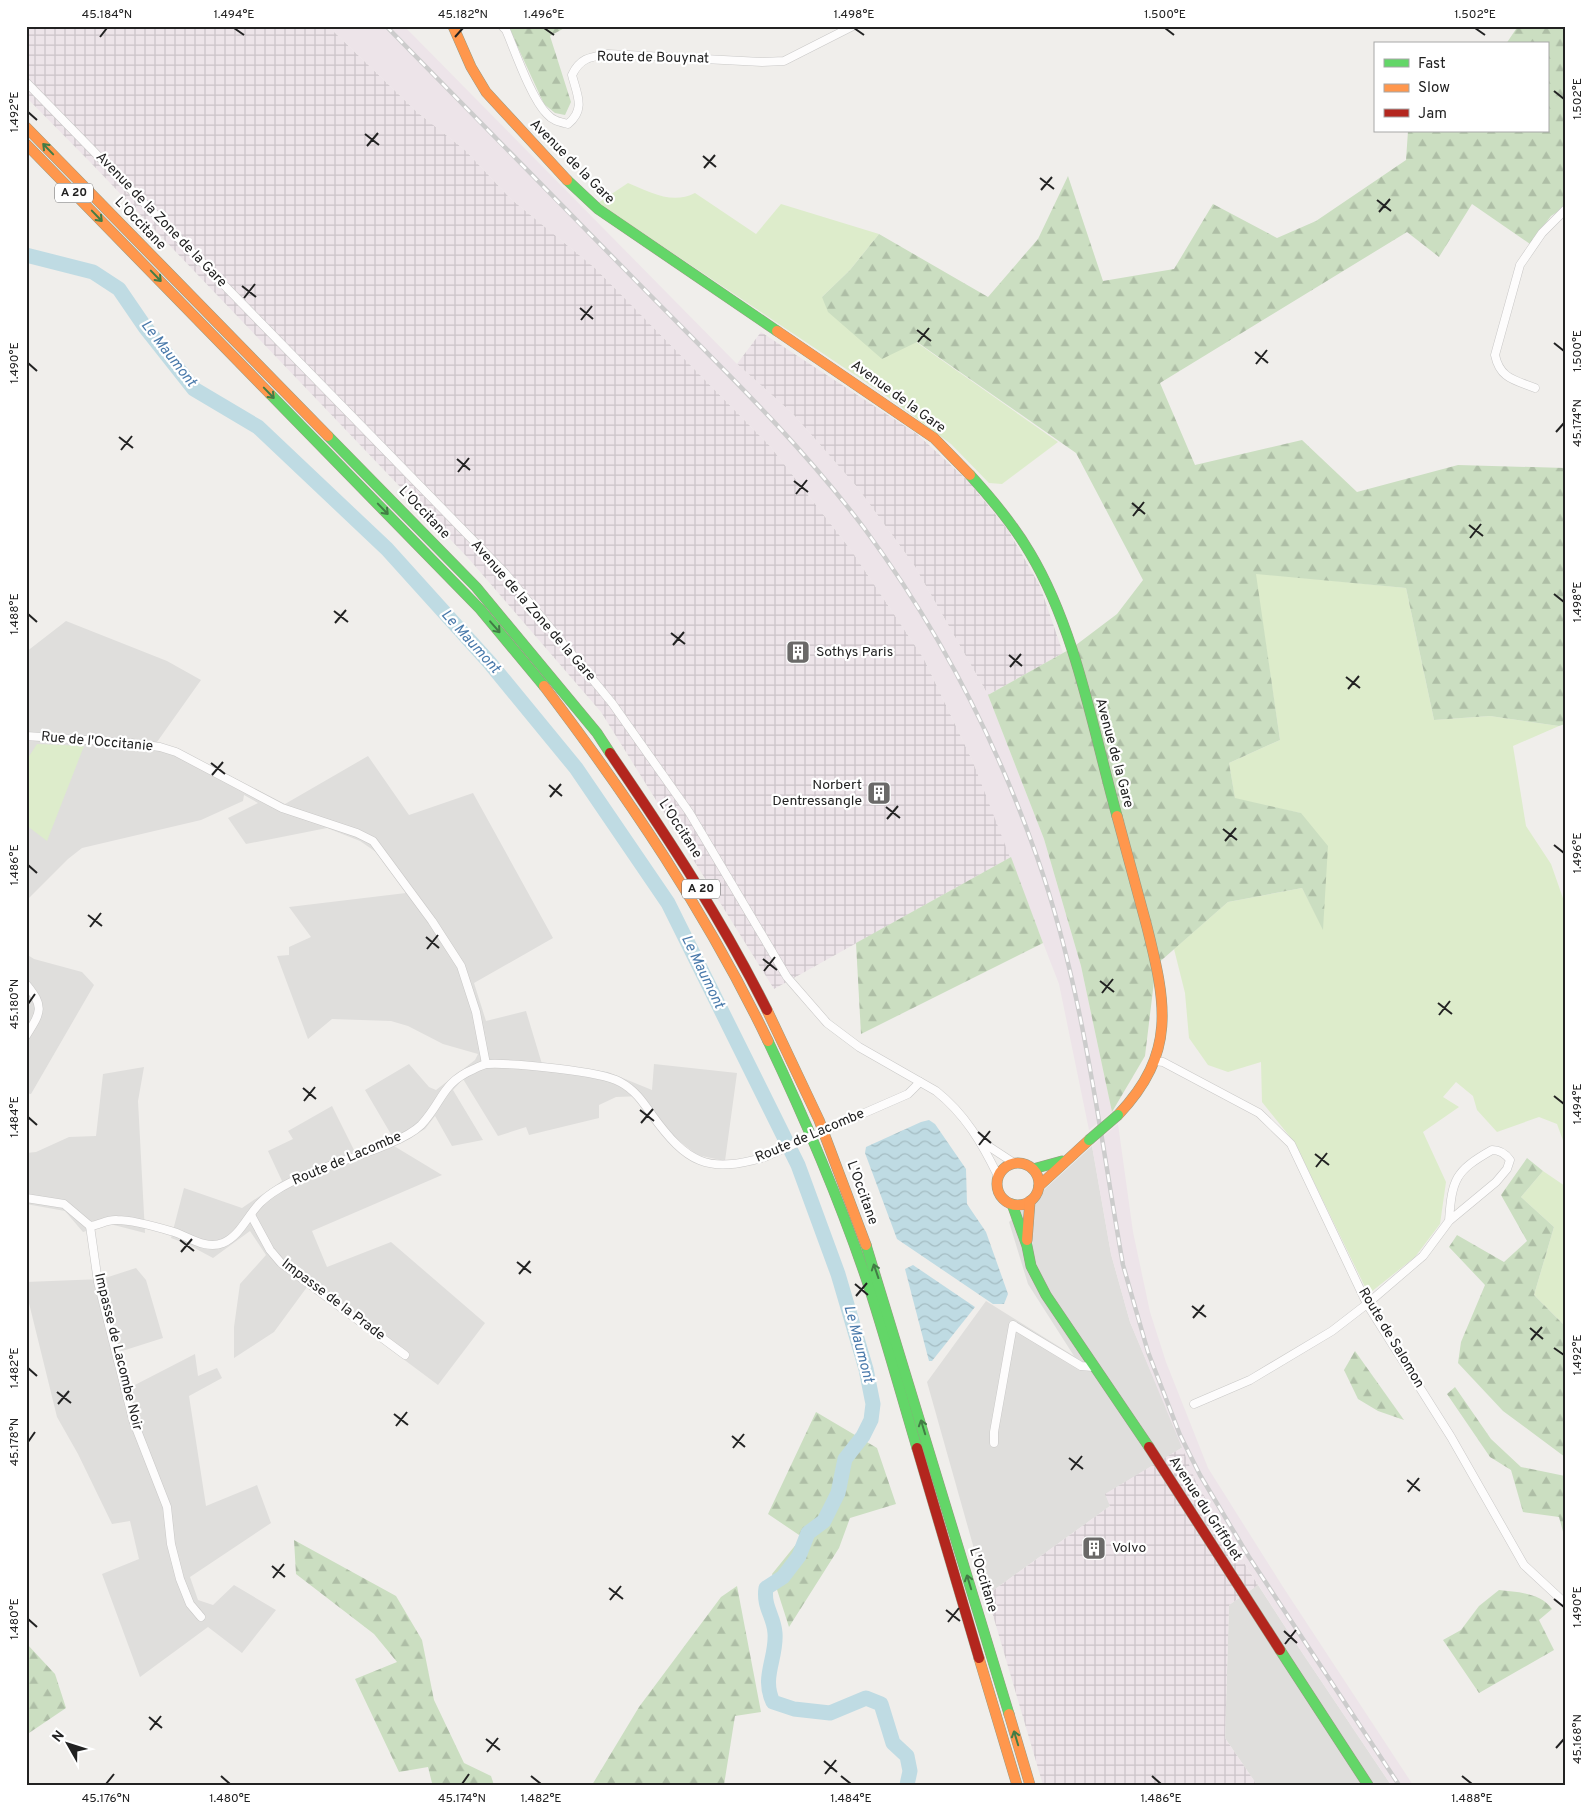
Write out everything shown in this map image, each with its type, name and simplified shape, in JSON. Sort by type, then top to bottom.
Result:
[{"type":"main road","name":"Avenue de la Gare","points":[[453,26],[471,67],[486,92],[572,186],[598,209],[934,438],[968,471],[1009,519],[1050,592],[1076,667],[1128,859],[1162,992],[1164,1030],[1155,1061],[1144,1085],[1118,1114],[1038,1186]]},
{"type":"main road","name":"L'Occitane","points":[[26,127],[476,587],[597,734],[692,874],[745,966],[788,1052],[819,1120],[856,1214],[881,1289],[1030,1785]]},
{"type":"main road","name":"L'Occitane","points":[[26,144],[480,609],[537,675],[590,744],[682,880],[763,1028],[807,1125],[849,1227],[869,1288],[1016,1785]]},
{"type":"main road","points":[[1033,1169],[1065,1160]]},
{"type":"main road","points":[[1014,1163],[1027,1165],[1033,1169],[1038,1186],[1030,1200],[1027,1246],[1012,1204],[1001,1196],[997,1183],[998,1176],[1002,1170],[1014,1163]]},
{"type":"main road","points":[[1012,1204],[1024,1204],[1030,1200]]},
{"type":"main road","name":"Avenue du Griffolet","points":[[1027,1246],[1031,1266],[1046,1295],[1093,1367],[1127,1414],[1368,1785]]},
{"type":"street","name":"Route de Bouynat","points":[[502,26],[506,30],[526,79],[546,114],[558,122],[568,124],[576,116],[580,102],[572,75],[576,66],[587,57],[608,54],[762,62],[784,60],[853,26]]},
{"type":"street","name":"Avenue de la Zone de la Gare","points":[[26,82],[505,573],[612,703],[690,812],[787,977],[822,1016],[859,1047],[936,1091],[962,1114],[980,1140],[998,1176]]},
{"type":"street","points":[[1535,388],[1509,378],[1498,369],[1495,355],[1520,265],[1542,233],[1565,210]]},
{"type":"street","name":"Rue de l'Occitanie","points":[[26,736],[131,742],[160,747],[176,752],[282,808],[357,833],[373,841],[421,905],[460,966],[476,1012],[486,1064]]},
{"type":"street","points":[[26,984],[38,998],[40,1010],[26,1036]]},
{"type":"street","name":"Route de Salomon","points":[[1155,1061],[1163,1062],[1259,1113],[1291,1144],[1368,1304],[1451,1437],[1524,1565],[1565,1603]]},
{"type":"street","name":"Route de Lacombe","points":[[90,1226],[108,1220],[118,1220],[174,1232],[212,1245],[222,1243],[235,1235],[261,1202],[274,1192],[301,1177],[402,1137],[420,1126],[446,1088],[461,1075],[486,1064],[606,1076],[632,1089],[669,1138],[689,1156],[712,1164],[728,1166],[765,1157],[908,1094],[920,1082]]},
{"type":"street","name":"Avenue de la Zone de la Gare","points":[[980,1140],[1014,1163]]},
{"type":"street","points":[[1194,1404],[1250,1380],[1332,1331],[1368,1304],[1423,1256],[1448,1221],[1502,1175],[1507,1169],[1510,1160],[1506,1155],[1499,1150],[1492,1150],[1459,1174],[1450,1193],[1448,1221]]},
{"type":"street","points":[[26,1198],[64,1204],[90,1226]]},
{"type":"street","name":"Impasse de la Prade","points":[[251,1215],[270,1250],[281,1263],[405,1354]]},
{"type":"street","name":"Impasse de Lacombe Noir","points":[[90,1226],[98,1282],[133,1420],[167,1507],[170,1544],[180,1579],[190,1604],[201,1617]]},
{"type":"street","points":[[994,1443],[1013,1325],[1081,1366],[1093,1367]]},
{"type":"shaded area","points":[[26,26],[328,26],[417,112],[465,150],[511,199],[595,268],[770,446],[851,550],[924,659],[973,762],[1011,857],[774,989],[601,712],[469,559],[26,97]]},
{"type":"shaded area","points":[[328,26],[404,26],[737,364],[793,414],[857,487],[914,565],[988,695],[1044,839],[1081,966],[1112,1112],[1089,1130],[1059,984],[973,762],[924,659],[851,550],[770,446],[595,268],[511,199],[465,150],[417,112]]},
{"type":"shaded area","points":[[761,332],[917,434],[969,482],[1008,530],[1040,586],[1063,653],[988,695],[914,565],[857,487],[793,414],[737,364]]},
{"type":"shaded area","points":[[66,621],[167,661],[201,680],[157,742],[176,748],[285,804],[368,756],[409,815],[473,793],[553,938],[474,983],[486,1021],[526,1011],[542,1064],[608,1072],[652,1090],[654,1064],[737,1073],[725,1161],[697,1155],[673,1136],[642,1096],[616,1097],[599,1105],[599,1118],[529,1135],[526,1127],[498,1136],[463,1079],[453,1090],[483,1140],[452,1146],[435,1116],[425,1129],[394,1146],[442,1175],[312,1231],[327,1267],[391,1242],[485,1323],[438,1385],[307,1287],[274,1332],[234,1358],[234,1327],[240,1284],[266,1255],[250,1231],[213,1258],[171,1238],[184,1188],[242,1208],[282,1181],[268,1151],[293,1139],[288,1131],[332,1106],[355,1152],[392,1136],[365,1090],[409,1064],[429,1087],[436,1090],[475,1060],[478,1054],[443,1044],[408,1026],[391,1021],[332,1019],[308,1039],[277,956],[289,955],[289,947],[311,937],[289,907],[406,893],[376,852],[360,841],[327,828],[246,844],[228,818],[258,803],[244,795],[243,801],[201,820],[82,848],[68,859],[26,901],[26,652]]},
{"type":"shaded area","points":[[26,954],[34,959],[82,972],[94,985],[31,1094],[26,1093]]},
{"type":"shaded area","points":[[144,1067],[138,1101],[145,1233],[110,1224],[83,1232],[65,1211],[26,1204],[26,1153],[36,1152],[69,1137],[96,1136],[103,1074]]},
{"type":"shaded area","points":[[1118,1124],[1133,1232],[1150,1312],[1166,1362],[1208,1468],[1283,1587],[1413,1785],[1391,1785],[1293,1639],[1223,1530],[1195,1479],[1130,1322],[1111,1254],[1092,1146]]},
{"type":"shaded area","points":[[1092,1146],[1111,1254],[1130,1322],[1183,1447],[1106,1494],[1110,1506],[987,1595],[927,1382],[986,1301],[1074,1356],[1028,1284],[1009,1222]]},
{"type":"shaded area","points":[[136,1268],[146,1280],[163,1338],[119,1352],[129,1388],[195,1354],[198,1376],[217,1368],[222,1378],[189,1396],[206,1506],[257,1485],[271,1523],[190,1577],[198,1600],[213,1605],[234,1585],[276,1610],[242,1653],[208,1627],[140,1677],[102,1574],[139,1559],[130,1521],[112,1524],[78,1454],[57,1417],[26,1291],[26,1282],[102,1279]]},
{"type":"shaded area","points":[[1183,1447],[1195,1479],[1223,1530],[1258,1585],[1229,1605],[1225,1738],[1257,1785],[1043,1785],[987,1595],[1110,1506],[1105,1494]]},
{"type":"shaded area","points":[[1258,1585],[1391,1785],[1257,1785],[1225,1738],[1229,1605]]},
{"type":"green space","points":[[508,26],[568,26],[550,36],[571,102],[565,115],[555,113],[544,104]]},
{"type":"green space","points":[[1518,26],[1565,26],[1565,207],[1551,216],[1530,244],[1472,204],[1439,257],[1407,232],[1160,383],[1195,465],[1302,440],[1357,492],[1458,465],[1565,468],[1565,724],[1559,726],[1490,716],[1434,720],[1406,588],[1256,574],[1280,740],[1229,763],[1235,798],[1301,813],[1328,846],[1323,930],[1302,888],[1228,902],[1156,965],[1145,1056],[1112,1112],[1081,966],[1044,839],[988,695],[1072,648],[1117,614],[1143,580],[1076,453],[917,342],[882,359],[828,312],[822,297],[850,270],[879,234],[988,297],[1038,239],[1068,176],[1103,281],[1174,269],[1213,204],[1277,238],[1316,221],[1406,160],[1408,132],[1548,132],[1548,42],[1507,42]]},
{"type":"green space","points":[[628,183],[661,196],[678,198],[695,193],[756,234],[781,204],[879,234],[850,270],[822,297],[916,342],[1058,442],[1002,484],[989,483],[951,444],[885,395],[598,203]]},
{"type":"green space","points":[[1255,573],[1406,588],[1434,720],[1490,716],[1559,726],[1513,746],[1526,826],[1551,864],[1565,904],[1565,1146],[1557,1124],[1539,1117],[1497,1132],[1477,1110],[1473,1096],[1456,1082],[1443,1097],[1459,1107],[1423,1132],[1446,1182],[1440,1224],[1415,1257],[1371,1292],[1367,1291],[1295,1143],[1262,1102],[1261,1062],[1228,1072],[1208,1065],[1189,1038],[1185,993],[1174,949],[1228,902],[1302,888],[1323,928],[1300,813],[1235,799],[1229,763],[1280,740]]},
{"type":"green space","points":[[37,744],[84,746],[47,841],[26,825],[26,761]]},
{"type":"green space","points":[[1011,857],[1043,943],[861,1034],[856,943]]},
{"type":"green space","points":[[1527,1158],[1543,1171],[1521,1197],[1554,1227],[1534,1295],[1565,1326],[1565,1457],[1503,1411],[1458,1363],[1461,1342],[1485,1285],[1449,1247],[1457,1235],[1504,1262],[1527,1241],[1501,1195]]},
{"type":"green space","points":[[1543,1171],[1565,1186],[1565,1326],[1534,1295],[1554,1227],[1521,1197]]},
{"type":"green space","points":[[1355,1351],[1404,1420],[1378,1411],[1358,1399],[1344,1370]]},
{"type":"green space","points":[[1455,1387],[1491,1439],[1521,1467],[1565,1476],[1565,1539],[1559,1517],[1523,1512],[1511,1470],[1490,1457],[1447,1394]]},
{"type":"green space","points":[[816,1412],[877,1448],[896,1504],[850,1518],[839,1548],[789,1627],[772,1574],[802,1537],[768,1514]]},
{"type":"green space","points":[[294,1540],[396,1596],[422,1640],[434,1700],[464,1763],[491,1776],[494,1785],[429,1785],[432,1783],[428,1767],[399,1772],[355,1679],[397,1662],[374,1634],[296,1574]]},
{"type":"green space","points":[[737,1586],[761,1712],[735,1716],[724,1785],[592,1785],[639,1707],[721,1597]]},
{"type":"green space","points":[[1499,1590],[1535,1596],[1552,1609],[1539,1620],[1554,1650],[1479,1693],[1443,1640],[1461,1630],[1479,1606]]},
{"type":"green space","points":[[26,1643],[55,1674],[66,1708],[26,1735]]},
{"type":"water","points":[[929,1120],[935,1124],[966,1169],[967,1204],[986,1232],[1008,1294],[1004,1304],[993,1304],[897,1239],[865,1153],[866,1147]]},
{"type":"water","points":[[913,1265],[975,1307],[932,1361],[929,1361],[905,1269]]},
{"type":"waterway","name":"Le Maumont","points":[[26,255],[93,272],[119,289],[145,327],[194,389],[258,427],[387,549],[489,662],[576,768],[668,903],[798,1165],[838,1274],[866,1369],[873,1404],[871,1420],[863,1436],[845,1459],[838,1493],[824,1521],[808,1533],[799,1556],[783,1577],[766,1588],[766,1601],[775,1633],[769,1676],[770,1693],[773,1702],[794,1709],[830,1713],[866,1698],[881,1704],[893,1743],[907,1756],[910,1771],[907,1785]]},
{"type":"railway","points":[[386,26],[732,378],[814,466],[864,528],[891,566],[940,645],[963,686],[1003,770],[1021,813],[1053,906],[1078,1007],[1123,1265],[1148,1352],[1180,1435],[1200,1475],[1249,1557],[1399,1785]]},
{"type":"traffic: fast","points":[[567,180],[598,209],[777,331]]},
{"type":"traffic: fast","points":[[270,394],[480,609],[544,686]]},
{"type":"traffic: fast","points":[[328,436],[476,587],[597,733],[610,753]]},
{"type":"traffic: fast","points":[[970,475],[1017,532],[1046,583],[1060,614],[1082,681],[1117,816]]},
{"type":"traffic: fast","points":[[768,1041],[796,1101],[847,1224],[869,1287],[917,1448]]},
{"type":"traffic: fast","points":[[1089,1140],[1118,1115]]},
{"type":"traffic: fast","points":[[1033,1169],[1062,1161]]},
{"type":"traffic: fast","points":[[1012,1204],[1027,1246],[1031,1266],[1046,1295],[1149,1447]]},
{"type":"traffic: fast","points":[[866,1245],[1009,1714]]},
{"type":"traffic: fast","points":[[1280,1650],[1368,1785]]},
{"type":"traffic: slow","points":[[453,26],[471,67],[486,92],[567,180]]},
{"type":"traffic: slow","points":[[26,127],[328,436]]},
{"type":"traffic: slow","points":[[26,144],[270,394]]},
{"type":"traffic: slow","points":[[777,331],[934,438],[970,475]]},
{"type":"traffic: slow","points":[[544,686],[636,814],[693,902],[768,1041]]},
{"type":"traffic: slow","points":[[1117,816],[1154,954],[1162,1004],[1162,1026],[1158,1048],[1150,1070],[1137,1092],[1118,1115]]},
{"type":"traffic: slow","points":[[767,1010],[819,1120],[866,1245]]},
{"type":"traffic: slow","points":[[1039,1186],[1089,1140]]},
{"type":"traffic: slow","points":[[1018,1163],[1033,1169],[1039,1184],[1033,1199],[1018,1205],[1003,1199],[997,1184],[1003,1169],[1018,1163]]},
{"type":"traffic: slow","points":[[1027,1240],[1030,1201]]},
{"type":"traffic: slow","points":[[979,1658],[1017,1785]]},
{"type":"traffic: slow","points":[[1009,1714],[1030,1785]]},
{"type":"traffic: jam","points":[[610,753],[693,879],[731,943],[767,1010]]},
{"type":"traffic: jam","points":[[1149,1447],[1280,1650]]},
{"type":"traffic: jam","points":[[917,1448],[979,1658]]},
{"type":"place","name":"Sothys Paris","points":[[798,652]]},
{"type":"place","name":"Norbert Dentressangle","points":[[879,793]]},
{"type":"place","name":"Volvo","points":[[1094,1548]]}]
